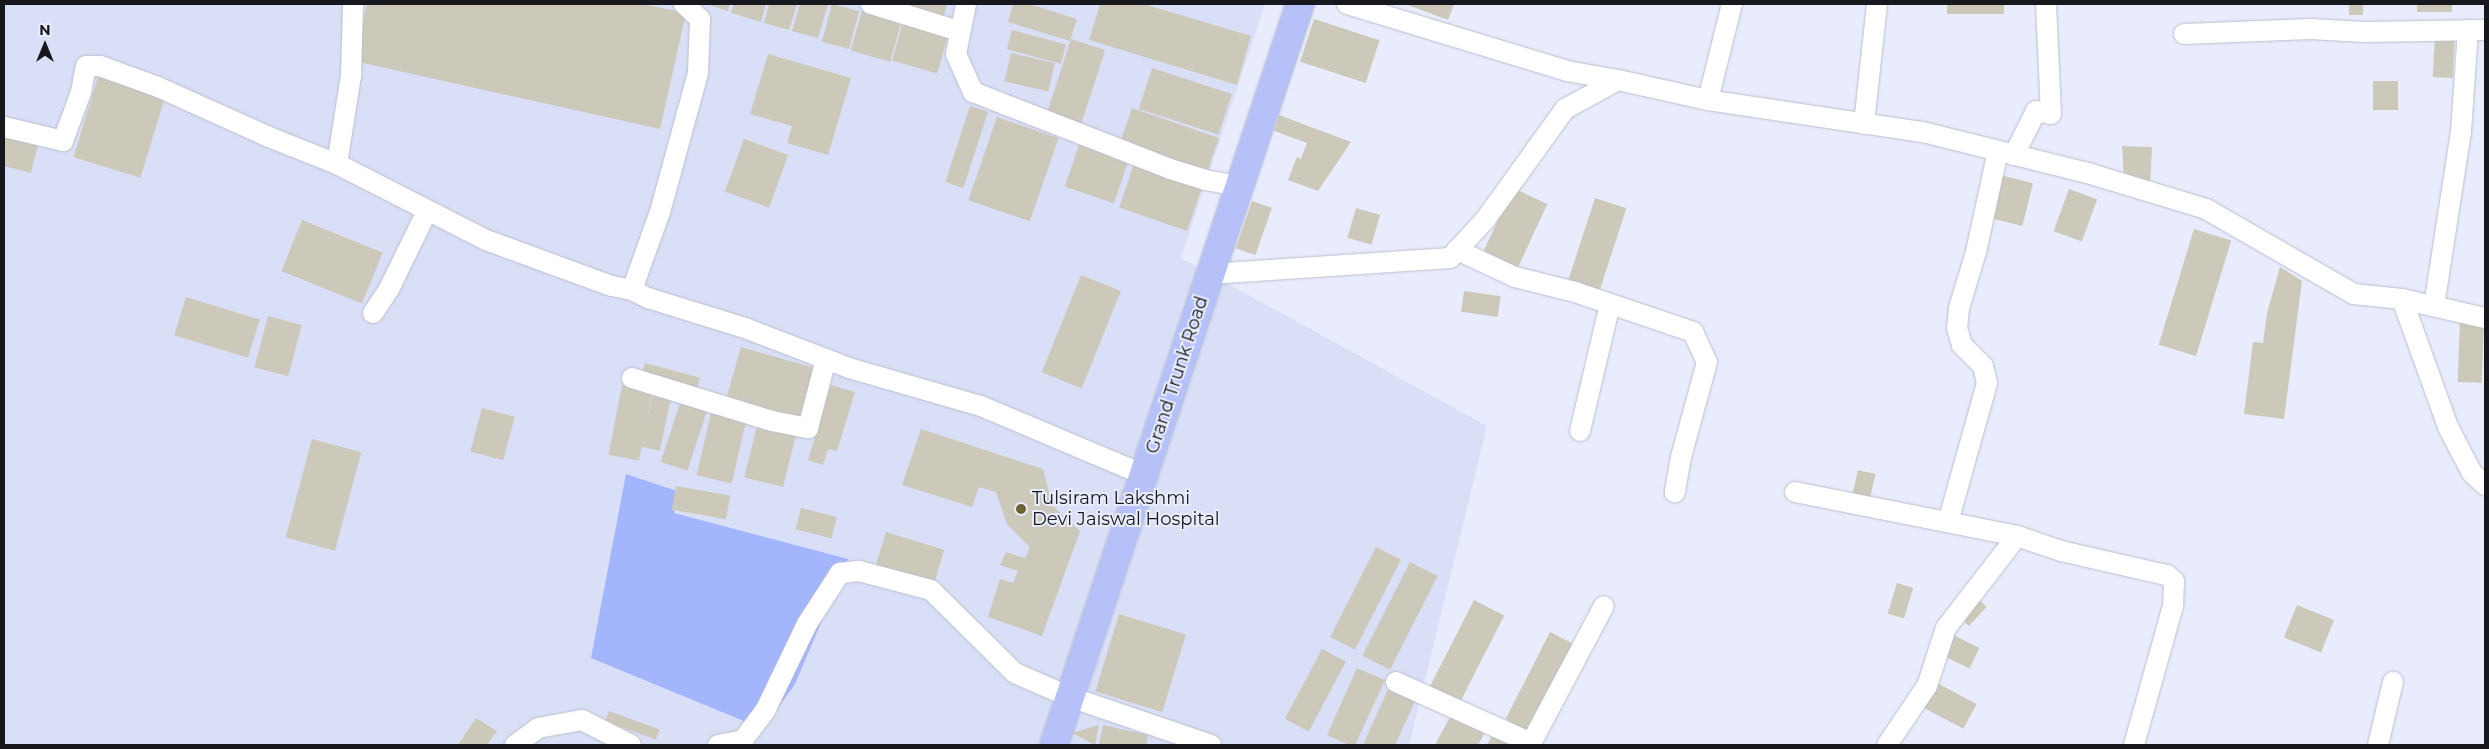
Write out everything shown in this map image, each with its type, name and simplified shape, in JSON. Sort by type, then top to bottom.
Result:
[{"type":"main road","name":"Grand Trunk Road","points":[[1054,745],[1300,4]]},
{"type":"street","points":[[337,164],[351,76],[353,4]]},
{"type":"street","points":[[632,290],[660,212],[698,73],[700,18],[684,4]]},
{"type":"street","points":[[871,4],[959,31]]},
{"type":"street","points":[[966,4],[959,31],[956,54],[973,92],[1170,169],[1205,180],[1240,186]]},
{"type":"street","points":[[1347,4],[1567,71],[1708,100],[1923,132],[2006,153],[2206,209],[2354,294],[2402,299],[2485,318]]},
{"type":"street","points":[[1708,100],[1732,4]]},
{"type":"street","points":[[1864,124],[1877,4]]},
{"type":"street","points":[[1948,522],[1987,383],[1983,366],[1962,346],[1957,328],[1959,308],[2006,153],[2036,111],[2052,114],[2046,4]]},
{"type":"street","points":[[2184,34],[2310,29],[2364,32],[2477,30],[2434,306]]},
{"type":"street","points":[[4,127],[63,141],[81,92],[86,66],[100,66],[158,86],[198,107],[337,164],[486,240],[612,286],[632,290],[648,298],[745,328],[826,359],[981,406],[1144,475]]},
{"type":"street","points":[[1210,274],[1404,259],[1450,258],[1485,220],[1565,109],[1618,80]]},
{"type":"street","points":[[373,313],[389,289],[427,211]]},
{"type":"street","points":[[1457,250],[1515,277],[1610,304],[1693,332],[1707,362],[1675,492]]},
{"type":"street","points":[[2402,299],[2448,427],[2472,473],[2485,485]]},
{"type":"street","points":[[1580,431],[1610,304]]},
{"type":"street","points":[[632,378],[772,421],[808,428],[826,359]]},
{"type":"street","points":[[1795,492],[2017,536],[2061,551],[2167,575],[2174,581],[2173,606],[2134,745]]},
{"type":"street","points":[[1887,745],[1927,686],[1946,628],[2017,536]]},
{"type":"street","points":[[718,745],[743,740],[765,711],[807,624],[840,573],[859,571],[932,590],[1015,673],[1070,697],[1211,745]]},
{"type":"street","points":[[1396,682],[1531,744],[1604,606]]},
{"type":"street","points":[[2378,745],[2393,682]]},
{"type":"street","points":[[515,745],[538,728],[582,720],[631,745]]},
{"type":"shaded area","points":[[4,4],[1265,4],[1181,258],[1487,426],[1409,745],[4,745]]},
{"type":"water","points":[[626,474],[677,491],[674,513],[848,559],[795,684],[763,729],[591,658]]},
{"type":"building","points":[[367,4],[643,4],[686,13],[660,129],[354,61]]},
{"type":"building","points":[[706,4],[730,4],[728,11]]},
{"type":"building","points":[[734,4],[766,4],[761,22],[731,13]]},
{"type":"building","points":[[769,4],[797,4],[789,30],[764,23]]},
{"type":"building","points":[[800,4],[828,4],[818,38],[792,31]]},
{"type":"building","points":[[832,4],[859,11],[849,49],[822,42]]},
{"type":"building","points":[[890,4],[947,4],[943,19]]},
{"type":"building","points":[[1013,4],[1029,4],[1077,19],[1070,41],[1008,22]]},
{"type":"building","points":[[1100,4],[1144,4],[1251,36],[1237,85],[1089,40]]},
{"type":"building","points":[[1405,4],[1454,4],[1448,20]]},
{"type":"building","points":[[1947,4],[2004,4],[2004,14],[1947,14]]},
{"type":"building","points":[[2349,4],[2363,4],[2363,15],[2349,15]]},
{"type":"building","points":[[2417,4],[2452,4],[2452,12],[2417,12]]},
{"type":"building","points":[[862,11],[901,22],[890,62],[851,50]]},
{"type":"building","points":[[1314,19],[1380,40],[1366,83],[1300,62]]},
{"type":"building","points":[[903,22],[948,35],[937,73],[892,60]]},
{"type":"building","points":[[1012,30],[1066,44],[1061,64],[1007,49]]},
{"type":"building","points":[[2435,34],[2455,35],[2453,78],[2433,77]]},
{"type":"building","points":[[1071,39],[1105,50],[1081,123],[1047,112]]},
{"type":"building","points":[[1011,53],[1055,63],[1048,91],[1004,81]]},
{"type":"building","points":[[768,54],[851,78],[828,155],[787,143],[792,126],[750,114]]},
{"type":"building","points":[[1152,68],[1232,94],[1219,135],[1139,109]]},
{"type":"building","points":[[98,77],[165,97],[140,178],[73,157]]},
{"type":"building","points":[[2373,81],[2398,81],[2398,110],[2373,110]]},
{"type":"building","points":[[970,106],[988,112],[963,188],[945,182]]},
{"type":"building","points":[[1132,108],[1219,138],[1206,176],[1119,146]]},
{"type":"building","points":[[1279,115],[1351,142],[1318,191],[1288,180],[1297,157],[1301,159],[1307,143],[1274,131]]},
{"type":"building","points":[[997,117],[1058,138],[1030,221],[968,200]]},
{"type":"building","points":[[4,135],[38,144],[31,173],[4,166]]},
{"type":"building","points":[[744,139],[788,155],[769,208],[725,192]]},
{"type":"building","points":[[1080,142],[1129,159],[1114,203],[1065,186]]},
{"type":"building","points":[[2122,146],[2152,147],[2150,188],[2124,179]]},
{"type":"building","points":[[1134,164],[1202,187],[1187,231],[1119,207]]},
{"type":"building","points":[[2000,175],[2033,183],[2022,226],[1989,218]]},
{"type":"building","points":[[1513,188],[1547,204],[1516,271],[1482,255]]},
{"type":"building","points":[[2069,189],[2097,199],[2082,242],[2054,231]]},
{"type":"building","points":[[1595,198],[1626,208],[1598,295],[1567,285]]},
{"type":"building","points":[[1252,201],[1272,208],[1256,255],[1236,248]]},
{"type":"building","points":[[1356,208],[1380,215],[1371,245],[1347,238]]},
{"type":"building","points":[[302,220],[383,253],[362,304],[281,271]]},
{"type":"building","points":[[2194,229],[2231,240],[2196,356],[2159,345]]},
{"type":"building","points":[[2280,267],[2302,281],[2284,419],[2244,414],[2253,342],[2263,343],[2267,313]]},
{"type":"building","points":[[1081,275],[1121,291],[1082,388],[1042,372]]},
{"type":"building","points":[[1464,291],[1501,296],[1498,317],[1461,312]]},
{"type":"building","points":[[186,297],[260,320],[248,358],[174,335]]},
{"type":"building","points":[[268,316],[302,325],[288,376],[254,367]]},
{"type":"building","points":[[2460,317],[2484,318],[2482,383],[2458,382]]},
{"type":"building","points":[[741,347],[819,369],[804,420],[726,398]]},
{"type":"building","points":[[645,363],[700,378],[696,392],[641,377]]},
{"type":"building","points":[[622,385],[652,391],[639,461],[608,455]]},
{"type":"building","points":[[831,385],[855,392],[837,451],[828,449],[823,465],[808,460]]},
{"type":"building","points":[[652,396],[671,400],[660,451],[641,447]]},
{"type":"building","points":[[680,403],[707,412],[687,471],[661,462]]},
{"type":"building","points":[[482,408],[515,417],[503,460],[470,451]]},
{"type":"building","points":[[711,413],[746,421],[732,483],[697,475]]},
{"type":"building","points":[[757,426],[796,436],[783,487],[744,477]]},
{"type":"building","points":[[921,429],[1043,469],[1053,506],[1080,531],[1042,636],[988,617],[1000,579],[1013,583],[1018,571],[1000,565],[1006,552],[1025,558],[1030,547],[1007,524],[996,492],[979,487],[972,507],[902,485]]},
{"type":"building","points":[[312,439],[361,452],[335,551],[286,538]]},
{"type":"building","points":[[1858,470],[1876,474],[1870,499],[1852,495]]},
{"type":"building","points":[[676,486],[730,496],[726,519],[672,510]]},
{"type":"building","points":[[801,508],[837,517],[832,538],[796,529]]},
{"type":"building","points":[[886,532],[944,550],[932,590],[874,572]]},
{"type":"building","points":[[1376,547],[1401,560],[1355,650],[1330,637]]},
{"type":"building","points":[[1410,562],[1438,576],[1390,670],[1362,656]]},
{"type":"building","points":[[1897,583],[1913,588],[1904,619],[1888,614]]},
{"type":"building","points":[[1975,596],[1987,607],[1969,626],[1957,615]]},
{"type":"building","points":[[1474,600],[1504,615],[1460,702],[1430,686]]},
{"type":"building","points":[[2297,605],[2334,620],[2321,652],[2284,637]]},
{"type":"building","points":[[1119,614],[1186,634],[1162,712],[1095,691]]},
{"type":"building","points":[[1550,632],[1574,644],[1530,732],[1506,719]]},
{"type":"building","points":[[1949,633],[1980,648],[1969,669],[1939,654]]},
{"type":"building","points":[[1322,649],[1346,662],[1309,731],[1285,719]]},
{"type":"building","points":[[1357,668],[1385,680],[1355,745],[1349,745],[1327,735]]},
{"type":"building","points":[[1935,682],[1976,704],[1963,729],[1922,707]]},
{"type":"building","points":[[1390,685],[1417,697],[1395,745],[1363,745]]},
{"type":"building","points":[[609,711],[660,729],[656,740],[605,721]]},
{"type":"building","points":[[1451,715],[1485,732],[1478,745],[1435,745]]},
{"type":"building","points":[[476,718],[497,731],[487,745],[458,745]]},
{"type":"building","points":[[1099,725],[1095,745],[1072,733]]},
{"type":"building","points":[[1103,725],[1148,735],[1146,745],[1099,744]]},
{"type":"building","points":[[1493,734],[1514,745],[1487,745]]},
{"type":"place","name":"Tulsiram Lakshmi Devi Jaiswal Hospital","points":[[1021,509]]}]
